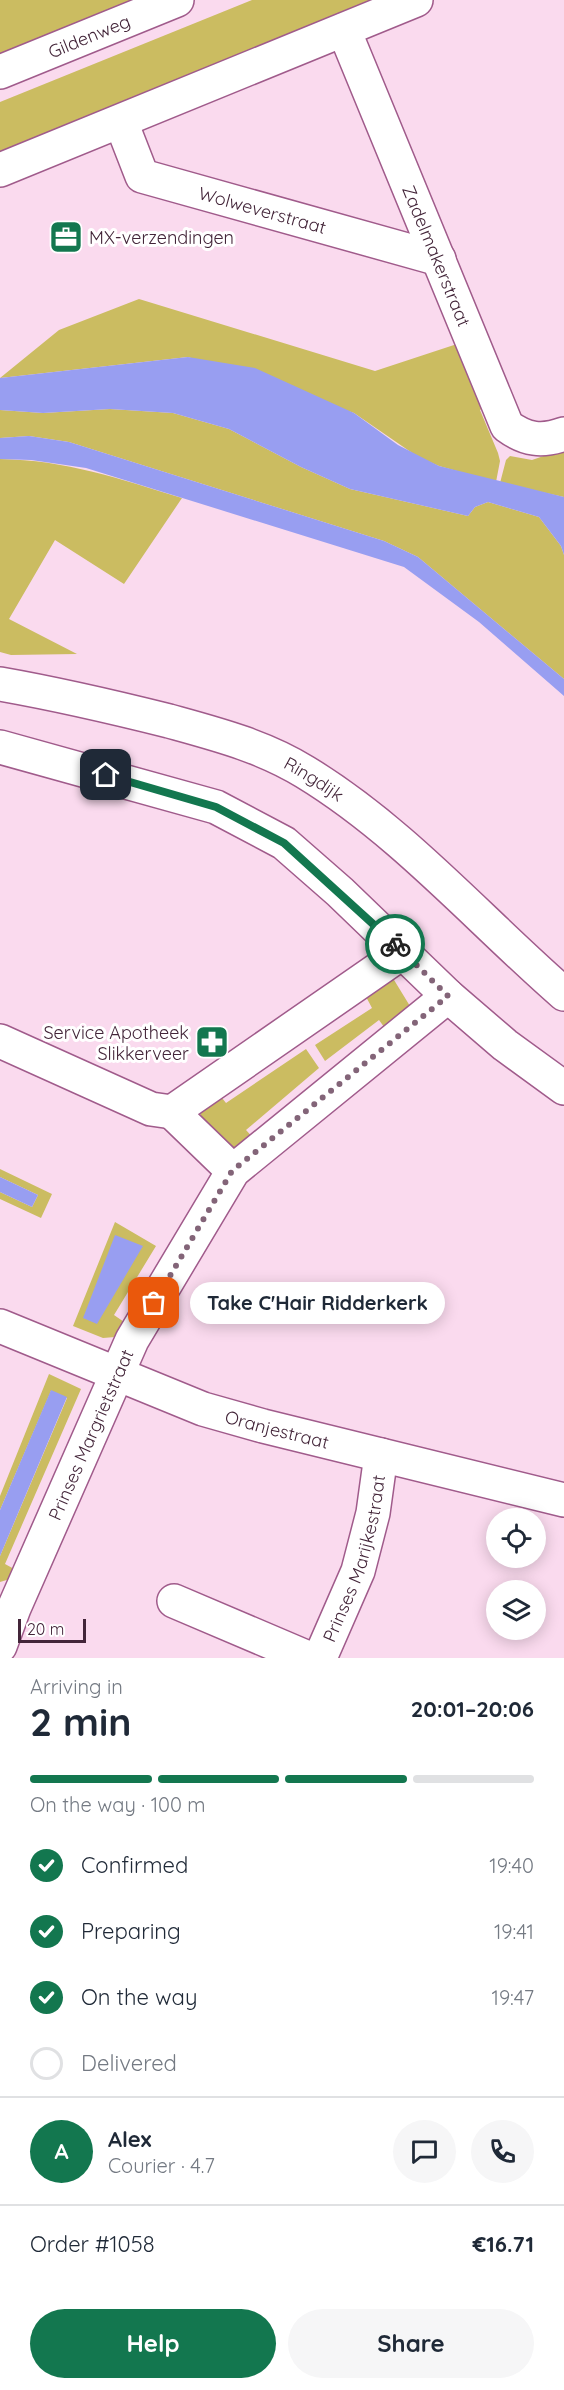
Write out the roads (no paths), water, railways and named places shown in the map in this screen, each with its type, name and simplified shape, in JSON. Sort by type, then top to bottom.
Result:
[{"type":"street","name":"Gildenweg","points":[[0,72],[177,0]]},
{"type":"street","points":[[0,170],[416,0]]},
{"type":"street","name":"Zadelmakerstraat","points":[[344,30],[507,426],[519,435],[547,440],[564,434]]},
{"type":"street","name":"Wolweverstraat","points":[[121,122],[142,176],[439,259]]},
{"type":"street","name":"Ringdijk","points":[[0,684],[67,696],[236,739],[304,771],[363,813],[402,845],[519,956],[564,994]]},
{"type":"street","points":[[0,747],[216,807],[284,843],[505,1046],[564,1088]]},
{"type":"street","points":[[172,1112],[403,952]]},
{"type":"street","name":"Prinses Margrietstraat","points":[[0,1646],[7,1605],[132,1340],[232,1171],[448,996]]},
{"type":"street","points":[[0,1041],[151,1109],[172,1112],[232,1171]]},
{"type":"street","name":"Oranjestraat","points":[[0,1326],[203,1409],[564,1500]]},
{"type":"street","name":"Prinses Marijkestraat","points":[[320,1658],[358,1571],[373,1513],[381,1455]]},
{"type":"street","name":"Prinses Marijkestraat","points":[[174,1601],[308,1658]]},
{"type":"water","points":[[188,357],[255,368],[354,413],[398,445],[439,466],[564,497],[564,555],[561,546],[539,517],[488,502],[475,507],[468,516],[350,489],[301,467],[229,429],[173,413],[110,409],[43,413],[0,410],[0,378]]},
{"type":"water","points":[[29,436],[69,442],[384,541],[418,557],[564,679],[564,696],[479,622],[404,567],[86,468],[31,460],[0,459],[0,438]]},
{"type":"water","points":[[0,1177],[38,1195],[32,1207],[0,1192]]},
{"type":"water","points":[[115,1235],[143,1246],[97,1324],[83,1318]]},
{"type":"water","points":[[51,1390],[67,1397],[0,1556],[0,1510]]},
{"type":"place","name":"MX-verzendingen","points":[[66,237]]},
{"type":"place","name":"Service Apotheek Slikkerveer","points":[[212,1042]]},
{"type":"place","name":"Take C'Hair Ridderkerk","points":[[154,1303]]}]
